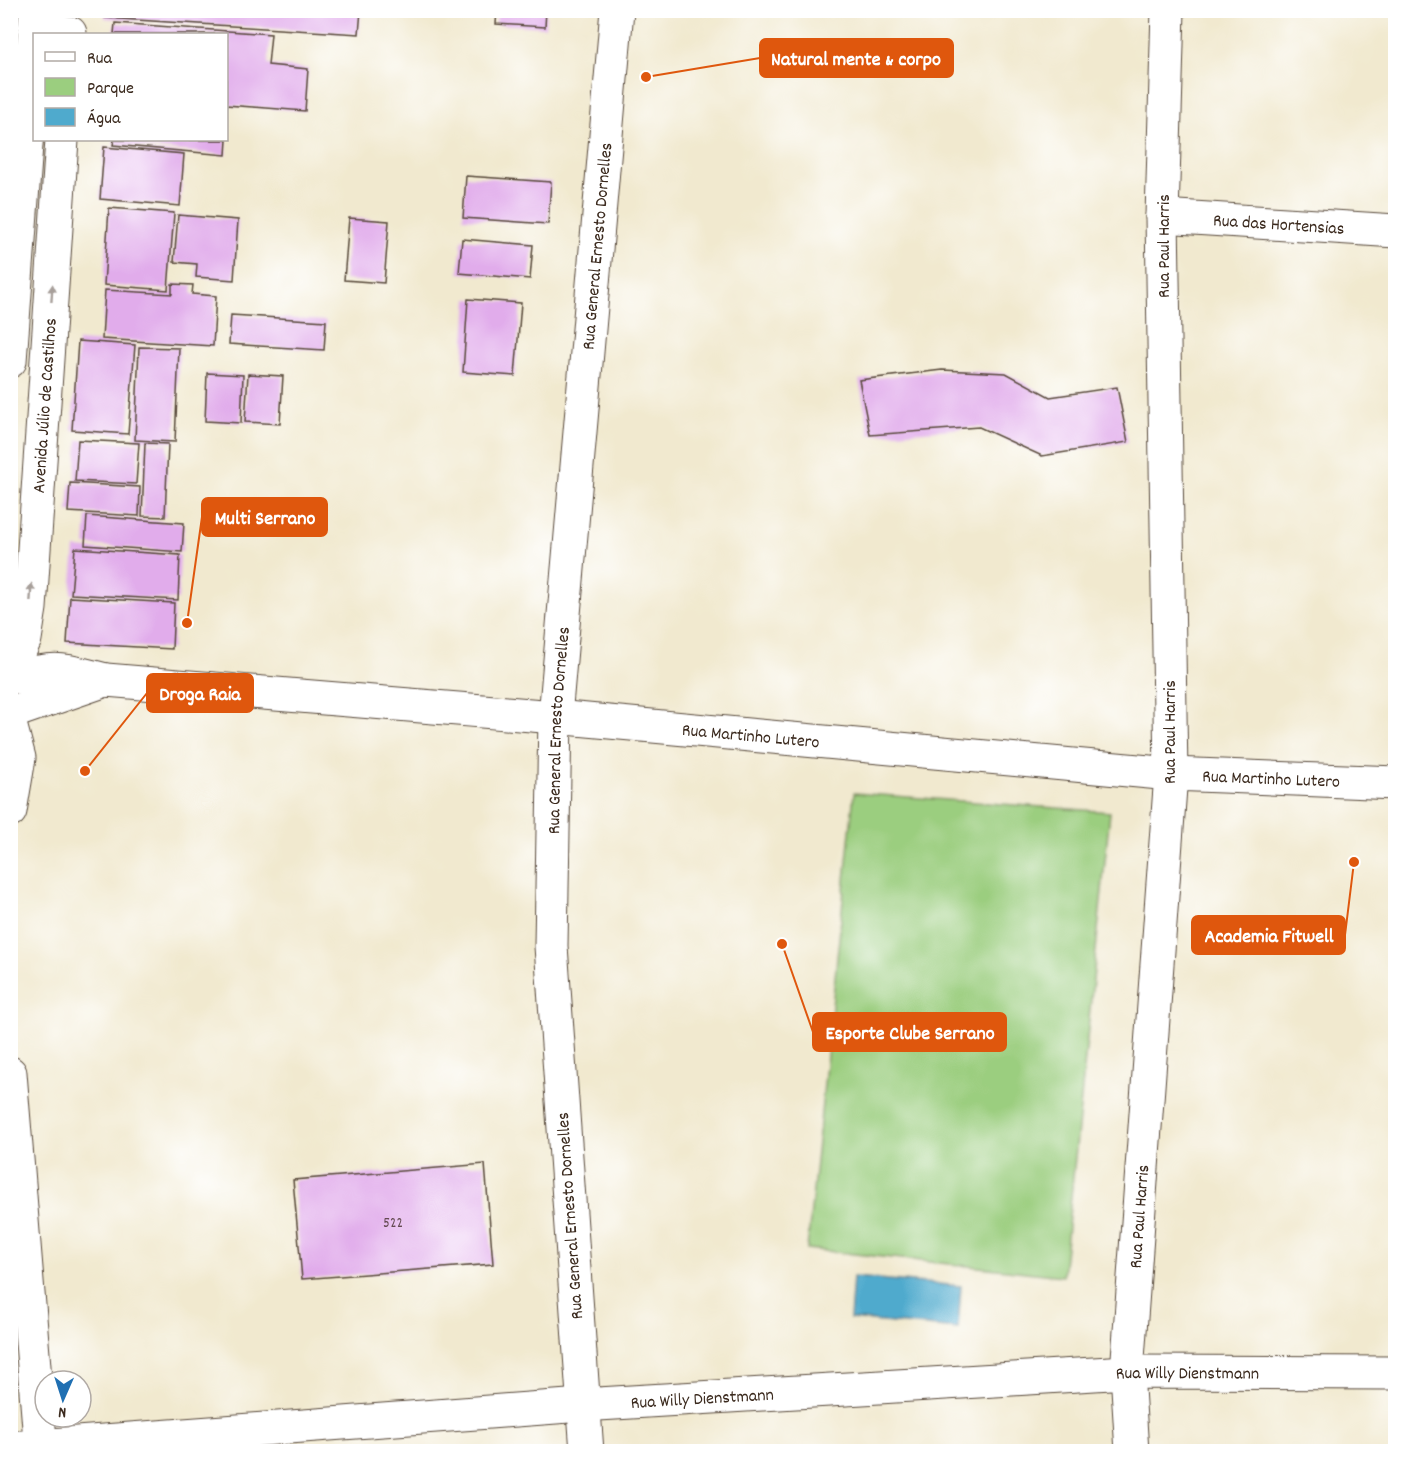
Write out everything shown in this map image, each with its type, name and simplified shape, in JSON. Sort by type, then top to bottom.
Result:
[{"type":"street","name":"Rua General Ernesto Dornelles","points":[[586,1452],[551,946],[555,717],[617,10]]},
{"type":"street","name":"Rua Paul Harris","points":[[1132,1452],[1127,1371],[1171,774],[1162,216],[1168,10]]},
{"type":"street","points":[[35,20],[70,26]]},
{"type":"street","name":"Avenida Júlio de Castilhos","points":[[10,361],[33,47]]},
{"type":"street","name":"Avenida Júlio de Castilhos","points":[[14,671],[25,639],[30,608],[62,141]]},
{"type":"street","name":"Rua das Hortensias","points":[[1162,216],[1395,231]]},
{"type":"street","name":"Rua Martinho Lutero","points":[[14,671],[66,670],[106,680],[555,717],[1171,774],[1395,783]]},
{"type":"street","points":[[10,811],[19,758],[13,718],[23,699],[14,671]]},
{"type":"street","name":"Rua Martinho Lutero","points":[[13,718],[106,680]]},
{"type":"street","points":[[10,1073],[31,1448]]},
{"type":"street","name":"Rua Willy Dienstmann","points":[[31,1448],[582,1405],[1127,1371],[1395,1373]]},
{"type":"green space","points":[[854,793],[1110,812],[1063,1276],[807,1249]]},
{"type":"water","points":[[853,1277],[961,1286],[958,1329],[850,1319]]},
{"type":"building","points":[[106,10],[361,10],[359,34],[105,18]]},
{"type":"building","points":[[497,10],[546,10],[545,27],[496,24]]},
{"type":"building","points":[[115,23],[271,34],[268,65],[308,69],[305,111],[228,105],[228,33],[114,33]]},
{"type":"building","points":[[114,141],[227,141],[226,155],[113,145]]},
{"type":"building","points":[[104,147],[184,154],[180,206],[100,199]]},
{"type":"building","points":[[466,176],[551,182],[548,224],[463,218]]},
{"type":"building","points":[[109,208],[174,213],[168,290],[104,285]]},
{"type":"building","points":[[178,215],[238,220],[234,280],[196,277],[197,264],[174,262]]},
{"type":"building","points":[[349,218],[389,221],[384,283],[344,280]]},
{"type":"building","points":[[462,239],[533,245],[530,279],[459,273]]},
{"type":"building","points":[[172,284],[193,285],[192,294],[216,296],[213,346],[102,339],[105,290],[172,294]]},
{"type":"building","points":[[468,299],[521,303],[515,376],[463,372]]},
{"type":"building","points":[[231,315],[326,321],[324,350],[229,344]]},
{"type":"building","points":[[78,341],[135,345],[128,434],[72,430]]},
{"type":"building","points":[[139,347],[179,348],[175,442],[135,440]]},
{"type":"building","points":[[942,370],[1006,373],[1050,397],[1117,387],[1128,442],[1042,456],[979,427],[870,435],[859,380]]},
{"type":"building","points":[[207,373],[243,375],[241,423],[205,421]]},
{"type":"building","points":[[248,374],[283,376],[280,424],[245,422]]},
{"type":"building","points":[[78,440],[139,443],[136,484],[75,481]]},
{"type":"building","points":[[145,443],[168,444],[165,517],[142,516]]},
{"type":"building","points":[[70,483],[140,487],[139,516],[68,512]]},
{"type":"building","points":[[87,516],[184,523],[182,552],[85,545]]},
{"type":"building","points":[[75,548],[180,555],[178,600],[71,594]]},
{"type":"building","points":[[70,597],[174,603],[172,649],[67,643]]},
{"type":"building","points":[[485,1164],[493,1264],[302,1279],[293,1180]]},
{"type":"place","name":"Natural mente & corpo","points":[[646,77]]},
{"type":"place","name":"Multi Serrano","points":[[187,623]]},
{"type":"place","name":"Droga Raia","points":[[85,771]]},
{"type":"place","name":"Academia Fitwell","points":[[1354,862]]},
{"type":"place","name":"Esporte Clube Serrano","points":[[782,944]]}]
